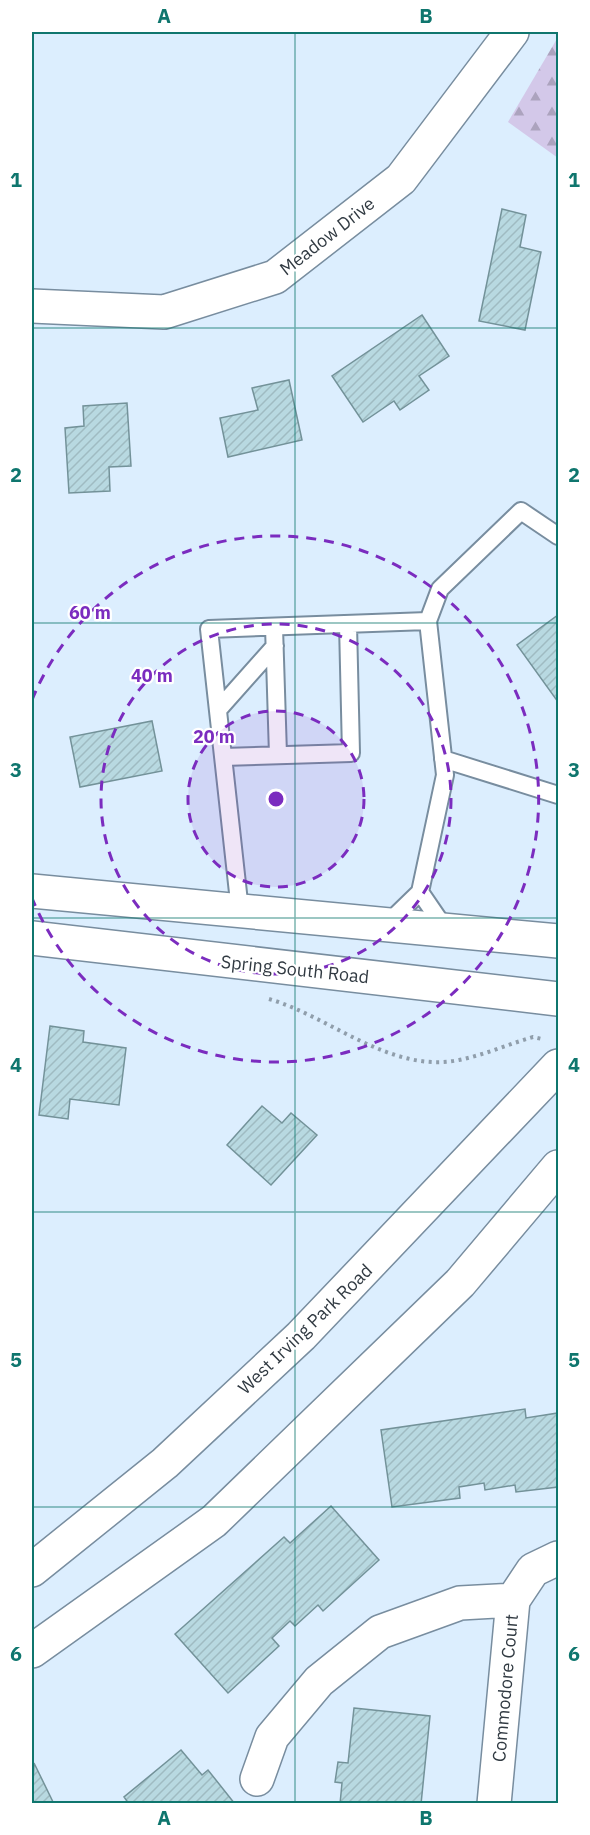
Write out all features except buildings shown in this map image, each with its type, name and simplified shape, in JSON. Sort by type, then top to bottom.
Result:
[{"type":"street","name":"Meadow Drive","points":[[32,306],[164,312],[275,277],[401,179],[513,32]]},
{"type":"street","points":[[32,891],[558,941]]},
{"type":"street","name":"Spring South Road","points":[[32,938],[558,999]]},
{"type":"street","name":"West Irving Park Road","points":[[32,1570],[165,1463],[301,1336],[558,1066]]},
{"type":"street","points":[[32,1651],[213,1521],[460,1283],[558,1167]]},
{"type":"street","name":"Commodore Court","points":[[494,1803],[513,1600],[533,1570],[558,1557]]},
{"type":"street","points":[[257,1779],[272,1737],[305,1697],[319,1681],[380,1632],[460,1603],[513,1600]]},
{"type":"lane","points":[[386,925],[420,892],[445,775],[428,621],[440,589],[522,511],[558,536]]},
{"type":"lane","points":[[240,911],[209,629],[428,621]]},
{"type":"lane","points":[[223,757],[351,753],[348,624]]},
{"type":"lane","points":[[274,627],[278,755]]},
{"type":"lane","points":[[218,710],[275,646]]},
{"type":"lane","points":[[443,759],[558,795]]},
{"type":"lane","points":[[420,892],[446,930]]},
{"type":"path","points":[[262,998],[344,1031],[388,1054],[424,1061],[457,1060],[533,1037]]},
{"type":"green space","points":[[558,37],[558,158],[508,122]]}]
